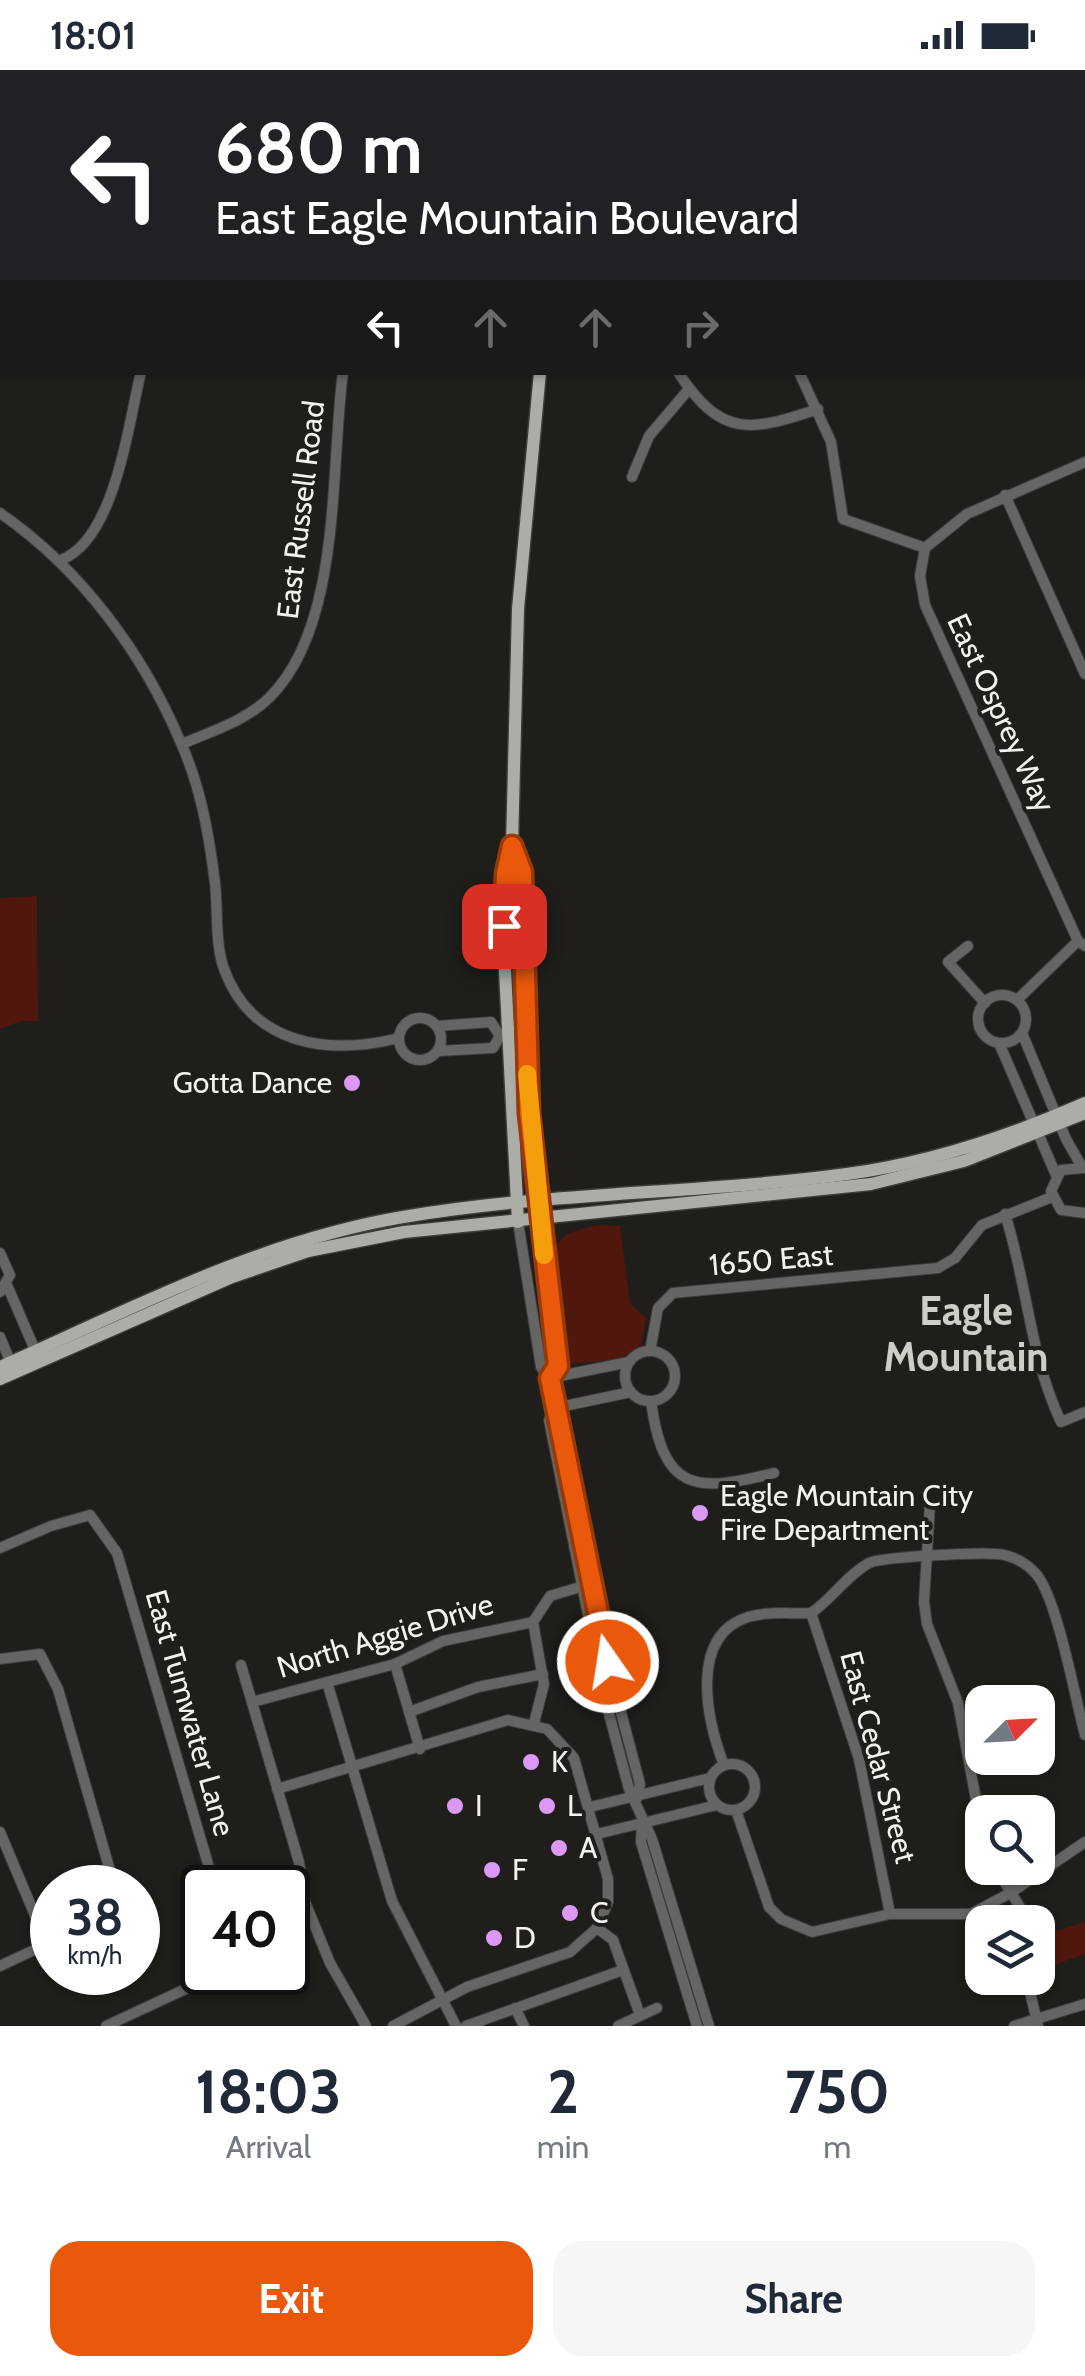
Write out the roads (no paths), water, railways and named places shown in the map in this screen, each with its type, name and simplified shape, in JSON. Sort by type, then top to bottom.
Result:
[{"type":"main road","points":[[518,1222],[504,1036],[504,909],[512,846],[518,610],[540,375]]},
{"type":"main road","points":[[512,846],[522,872],[525,1038],[541,1220]]},
{"type":"main road","points":[[0,1380],[9,1367],[232,1277],[308,1251],[389,1234],[871,1184],[964,1160],[1085,1103]]},
{"type":"main road","points":[[1057,1119],[1085,1114]]},
{"type":"main road","points":[[38,1357],[220,1269],[298,1240],[404,1216],[516,1202],[846,1174],[1033,1129]]},
{"type":"street","points":[[61,560],[76,554],[101,520],[140,375]]},
{"type":"street","name":"East Russell Road","points":[[182,744],[235,722],[268,699],[303,652],[321,597],[344,375]]},
{"type":"street","points":[[680,375],[688,389],[722,421],[762,428],[818,409]]},
{"type":"street","points":[[800,375],[831,442],[842,519],[924,548],[967,514],[1085,462]]},
{"type":"street","points":[[632,476],[649,436],[688,389]]},
{"type":"street","points":[[1004,495],[1085,674]]},
{"type":"street","points":[[0,513],[61,560],[144,668],[182,744],[203,806],[222,962],[254,1018],[292,1040],[327,1046],[367,1046],[399,1038],[412,1020],[426,1019],[437,1026],[492,1022],[504,1036],[525,1038]]},
{"type":"street","name":"East Osprey Way","points":[[924,548],[920,576],[925,606],[1082,944]]},
{"type":"street","points":[[1017,1000],[1082,944]]},
{"type":"street","points":[[968,946],[948,962],[985,1003]]},
{"type":"street","points":[[1056,1174],[1068,1167],[1084,1167],[1057,1119],[1022,1033],[1026,1015],[1017,1000],[1003,996],[985,1003],[979,1015],[980,1029],[999,1043],[1033,1129],[1056,1174],[1052,1198],[1068,1214],[1084,1215]]},
{"type":"street","points":[[437,1026],[441,1040],[438,1051]]},
{"type":"street","points":[[999,1043],[1011,1042],[1022,1033]]},
{"type":"street","points":[[399,1038],[403,1052],[412,1059],[428,1059],[438,1051],[493,1048],[504,1036]]},
{"type":"street","name":"1650 East","points":[[650,1351],[664,1298],[674,1293],[938,1268],[954,1258],[982,1225],[1052,1198]]},
{"type":"street","points":[[1004,1214],[1020,1262],[1048,1394],[1061,1422],[1085,1412]]},
{"type":"street","points":[[541,1220],[558,1366],[550,1378]]},
{"type":"street","points":[[518,1222],[541,1367],[550,1378],[604,1647],[640,1784],[637,1798],[641,1842],[697,2026]]},
{"type":"street","points":[[0,1253],[10,1266],[4,1289],[38,1357]]},
{"type":"street","points":[[0,1337],[9,1367]]},
{"type":"street","points":[[550,1378],[629,1362],[650,1351],[666,1357],[674,1372],[671,1388],[651,1401]]},
{"type":"street","points":[[629,1362],[625,1377],[631,1392]]},
{"type":"street","points":[[674,1372],[689,1372]]},
{"type":"street","points":[[555,1408],[631,1392],[651,1401]]},
{"type":"street","points":[[651,1401],[657,1442],[668,1467],[694,1484],[730,1484],[774,1473]]},
{"type":"street","points":[[555,1408],[549,1420],[580,1587],[629,1788],[637,1798]]},
{"type":"street","points":[[930,1504],[927,1624],[958,1703],[975,1795]]},
{"type":"street","name":"East Tumwater Lane","points":[[0,1548],[51,1526],[90,1516],[117,1554],[208,1865]]},
{"type":"street","points":[[724,1764],[706,1676],[716,1642],[734,1625],[772,1612],[811,1613],[872,1562],[890,1557],[926,1559],[988,1554],[1027,1566],[1045,1593],[1085,1735]]},
{"type":"street","points":[[530,1722],[542,1699],[543,1674],[533,1622],[550,1596],[580,1587]]},
{"type":"street","name":"East Cedar Street","points":[[811,1613],[859,1758],[890,1914]]},
{"type":"street","name":"North Aggie Drive","points":[[252,1702],[394,1664],[443,1641],[512,1622],[533,1622]]},
{"type":"street","points":[[0,1659],[40,1654],[58,1689],[108,1865]]},
{"type":"street","points":[[241,1664],[299,1862],[305,1902],[330,1963],[366,2026]]},
{"type":"street","points":[[394,1664],[420,1749]]},
{"type":"street","points":[[410,1712],[478,1687],[543,1674]]},
{"type":"street","points":[[326,1682],[392,1901],[456,2026]]},
{"type":"street","points":[[278,1788],[420,1749],[501,1721],[530,1722],[568,1746],[594,1820],[609,1891],[597,1928],[570,1952],[442,1998],[393,2026]]},
{"type":"street","points":[[590,1808],[710,1778],[724,1764]]},
{"type":"street","points":[[597,1834],[717,1805],[736,1810],[753,1798],[756,1784],[749,1770],[724,1764]]},
{"type":"street","points":[[710,1778],[709,1790],[717,1805]]},
{"type":"street","points":[[736,1810],[770,1907],[792,1926],[814,1932],[890,1914],[972,1914],[1064,1859],[1085,1842]]},
{"type":"street","points":[[642,1821],[652,1839],[709,2026]]},
{"type":"street","points":[[0,1832],[30,1899]]},
{"type":"street","points":[[1007,1885],[1019,1905]]},
{"type":"street","points":[[597,1928],[613,1940],[640,2015]]},
{"type":"street","points":[[0,1966],[30,1952]]},
{"type":"street","points":[[466,2026],[624,1970]]},
{"type":"street","points":[[106,2026],[180,1992]]},
{"type":"street","points":[[1034,1995],[1037,2022]]},
{"type":"street","points":[[1014,2026],[1085,2004]]},
{"type":"street","points":[[514,2008],[524,2026]]},
{"type":"street","points":[[618,2026],[657,2008]]},
{"type":"place","name":"Gotta Dance","points":[[352,1083]]},
{"type":"place","name":"Eagle Mountain City Fire Department","points":[[700,1513]]},
{"type":"place","name":"K","points":[[531,1762]]},
{"type":"place","name":"I","points":[[455,1806]]},
{"type":"place","name":"L","points":[[547,1806]]},
{"type":"place","name":"A","points":[[559,1848]]},
{"type":"place","name":"F","points":[[492,1870]]},
{"type":"place","name":"C","points":[[570,1913]]},
{"type":"place","name":"D","points":[[494,1938]]},
{"type":"district","name":"Eagle Mountain","points":[[966,1334]]}]
